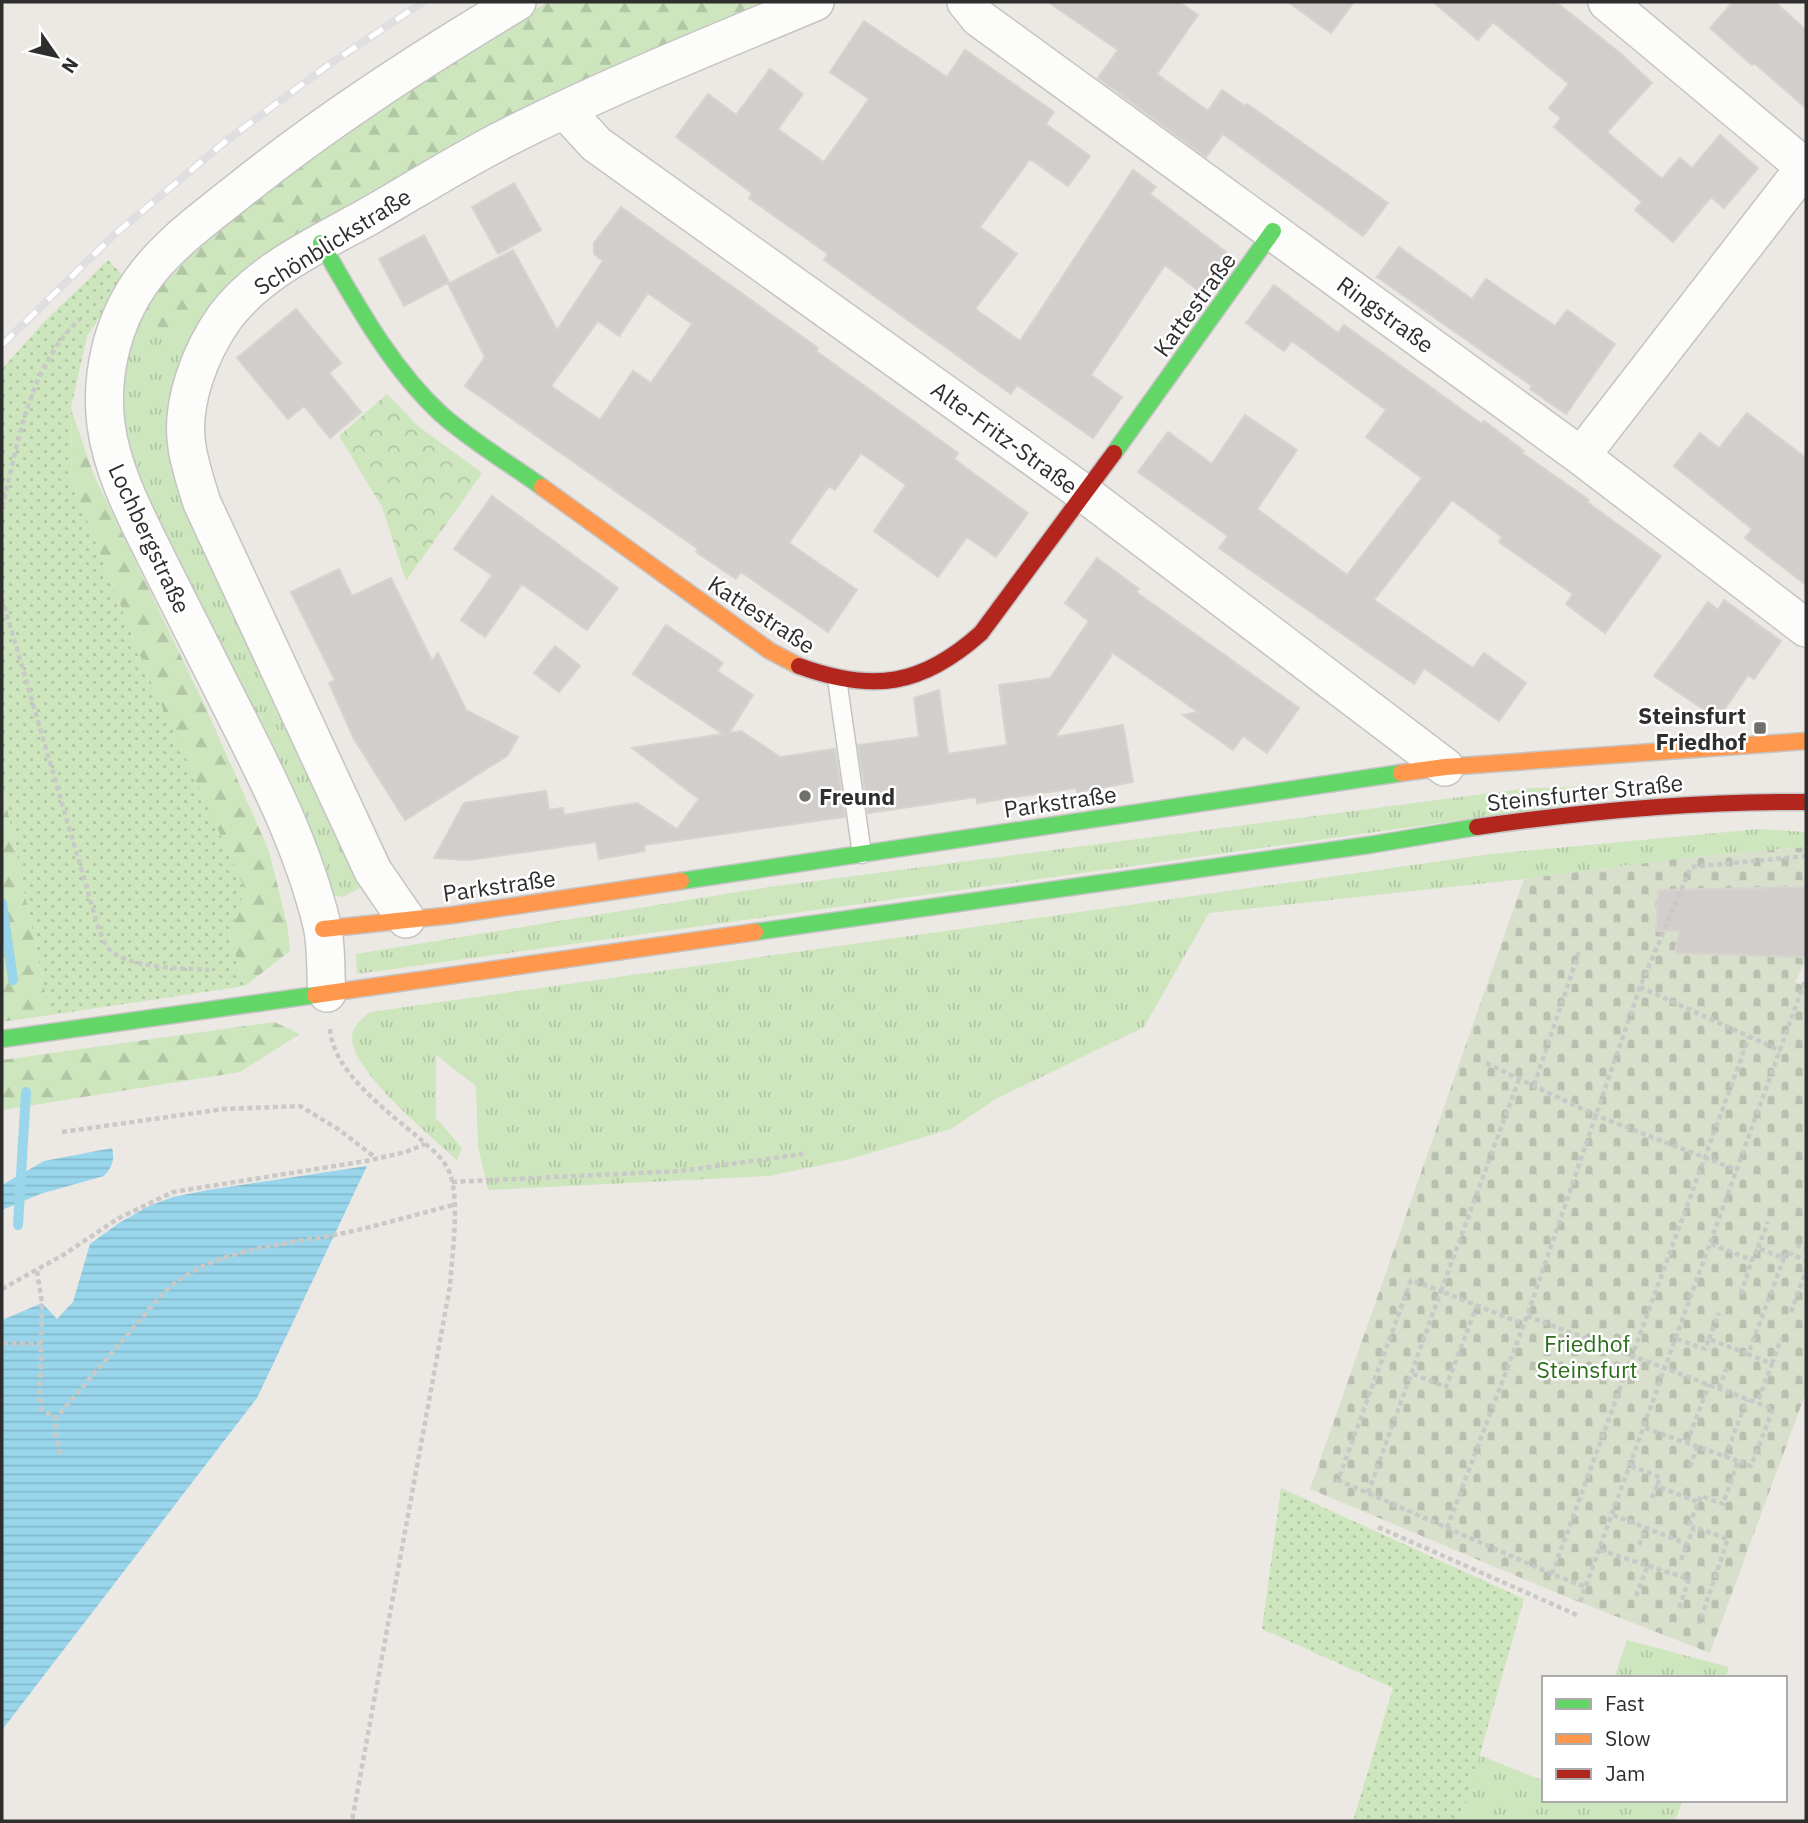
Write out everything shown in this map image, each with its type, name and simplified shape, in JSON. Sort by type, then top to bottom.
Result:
[{"type":"street","name":"Lochbergstraße","points":[[327,993],[323,929],[301,851],[261,764],[119,480],[106,424],[107,361],[119,323],[138,286],[150,268],[182,236],[328,124],[434,52],[517,2]]},
{"type":"street","name":"Schönblickstraße","points":[[406,919],[373,871],[202,503],[186,444],[194,380],[204,355],[220,325],[251,289],[321,243],[498,142],[621,83],[815,2]]},
{"type":"street","name":"Ringstraße","points":[[966,2],[979,18],[1581,456],[1806,628]]},
{"type":"street","points":[[1581,456],[1805,167],[1608,2]]},
{"type":"street","name":"Alte-Fritz-Straße","points":[[565,110],[596,144],[1085,494],[1445,767]]},
{"type":"street","name":"Kattestraße","points":[[321,243],[385,351],[407,381],[443,416],[770,651],[811,673],[869,682],[916,676],[950,661],[968,648],[995,617],[1273,232]]},
{"type":"street","name":"Parkstraße","points":[[323,929],[453,915],[1445,767],[1806,741]]},
{"type":"street","name":"Steinsfurter Straße","points":[[2,1039],[1369,845],[1492,824],[1625,808],[1747,801],[1806,802]]},
{"type":"lane","points":[[836,678],[862,854]]},
{"type":"path","points":[[2,507],[37,380]]},
{"type":"path","points":[[2,598],[99,930],[109,949],[122,958],[152,965],[210,970]]},
{"type":"path","points":[[1447,1528],[1527,1316],[1640,986],[1691,867],[1806,856]]},
{"type":"path","points":[[1534,1085],[1579,952]]},
{"type":"path","points":[[1580,1602],[1806,978]]},
{"type":"path","points":[[1640,986],[1781,1051]]},
{"type":"path","points":[[327,993],[330,1039],[350,1074],[442,1159],[450,1172],[453,1205],[450,1286],[352,1821]]},
{"type":"path","points":[[1552,1574],[1749,1037]]},
{"type":"path","points":[[1486,1063],[1595,1115],[1737,1170]]},
{"type":"path","points":[[1368,1493],[1519,1079]]},
{"type":"path","points":[[62,1132],[224,1109],[300,1106],[338,1129],[377,1159]]},
{"type":"path","points":[[2,1289],[37,1271],[119,1218],[173,1192],[377,1159],[425,1144]]},
{"type":"path","points":[[452,1182],[681,1171],[803,1154]]},
{"type":"path","points":[[60,1454],[56,1418],[177,1280],[193,1270],[243,1252],[286,1241],[347,1232],[453,1205]]},
{"type":"path","points":[[1741,1294],[1768,1222]]},
{"type":"path","points":[[1711,1244],[1752,1260]]},
{"type":"path","points":[[1796,1245],[1806,1249]]},
{"type":"path","points":[[1758,1248],[1784,1258]]},
{"type":"path","points":[[1748,1354],[1786,1252],[1806,1260]]},
{"type":"path","points":[[1791,1312],[1806,1270]]},
{"type":"path","points":[[37,1271],[42,1303],[40,1399],[42,1410],[56,1418]]},
{"type":"path","points":[[1523,1324],[1411,1280],[1338,1480],[1586,1587]]},
{"type":"path","points":[[1413,1374],[1446,1387],[1477,1306]]},
{"type":"path","points":[[1677,1339],[1705,1349],[1719,1312]]},
{"type":"path","points":[[1527,1316],[1773,1409],[1751,1466],[1645,1428]]},
{"type":"path","points":[[1709,1339],[1772,1364]]},
{"type":"path","points":[[1757,1403],[1781,1339]]},
{"type":"path","points":[[3,1343],[41,1344]]},
{"type":"path","points":[[1719,1388],[1727,1367]]},
{"type":"path","points":[[1687,1443],[1709,1384]]},
{"type":"path","points":[[1725,1457],[1747,1399]]},
{"type":"path","points":[[1690,1467],[1698,1447]]},
{"type":"path","points":[[1699,1624],[1728,1539],[1689,1525],[1700,1496],[1723,1504],[1738,1461]]},
{"type":"path","points":[[1630,1466],[1660,1477],[1652,1498]]},
{"type":"path","points":[[1657,1486],[1698,1502]]},
{"type":"path","points":[[1613,1515],[1687,1544]]},
{"type":"path","points":[[1378,1527],[1577,1615]]},
{"type":"path","points":[[1681,1560],[1694,1527]]},
{"type":"path","points":[[1639,1545],[1646,1528]]},
{"type":"path","points":[[1601,1550],[1689,1579],[1679,1608]]},
{"type":"path","points":[[1636,1596],[1648,1566]]},
{"type":"green space","points":[[549,2],[794,2],[518,122],[195,340],[137,319],[147,302],[227,217],[307,157],[519,17]]},
{"type":"green space","points":[[108,260],[126,279],[87,336],[71,408],[72,482],[147,673],[244,887],[238,915],[228,931],[245,986],[50,1015],[2,783],[2,369],[43,323]]},
{"type":"green space","points":[[137,319],[195,340],[174,391],[366,885],[343,897],[329,895],[166,548],[120,433],[121,387]]},
{"type":"green space","points":[[387,394],[418,426],[482,473],[406,581],[382,507],[339,436]]},
{"type":"green space","points":[[71,408],[93,473],[204,704],[269,851],[287,924],[290,951],[245,986],[228,930],[238,915],[72,482]]},
{"type":"green space","points":[[2,783],[50,1015],[2,1022]]},
{"type":"green space","points":[[1578,787],[1577,804],[357,974],[356,954],[769,887],[1529,788]]},
{"type":"green space","points":[[1759,829],[1806,832],[1806,847],[1685,858],[1524,879],[1209,913],[1144,1027],[996,1099],[951,1129],[850,1159],[769,1176],[488,1190],[478,1147],[476,1086],[436,1055],[436,1118],[462,1148],[457,1160],[378,1085],[355,1051],[352,1037],[356,1026],[370,1012],[1491,854]]},
{"type":"green space","name":"Friedhof Steinsfurt","points":[[1806,847],[1806,960],[1795,982],[1806,987],[1806,1392],[1710,1653],[1569,1598],[1310,1489],[1524,879],[1685,858]]},
{"type":"green space","points":[[274,1022],[300,1034],[240,1072],[2,1110],[2,1060]]},
{"type":"green space","points":[[1281,1488],[1524,1599],[1461,1821],[1353,1821],[1393,1688],[1262,1629]]},
{"type":"green space","points":[[1627,1640],[1729,1667],[1726,1676],[1615,1676]]},
{"type":"green space","points":[[1479,1755],[1542,1780],[1542,1802],[1682,1802],[1675,1821],[1461,1821]]},
{"type":"water","points":[[112,1148],[112,1163],[104,1176],[40,1194],[2,1210],[2,1185],[44,1161]]},
{"type":"water","points":[[367,1166],[257,1398],[2,1730],[2,1320],[42,1303],[57,1319],[73,1302],[90,1244],[149,1206],[173,1197],[208,1190]]},
{"type":"building","points":[[1048,2],[1179,2],[1198,15],[1157,74],[1208,111],[1222,90],[1245,106],[1247,104],[1388,203],[1363,236],[1223,134],[1206,157],[1098,78],[1118,50]]},
{"type":"building","points":[[1288,2],[1354,2],[1331,33]]},
{"type":"building","points":[[1433,2],[1556,2],[1620,53],[1652,83],[1607,132],[1662,179],[1680,158],[1692,168],[1720,135],[1758,168],[1724,208],[1711,197],[1673,242],[1635,210],[1642,202],[1554,127],[1561,118],[1549,108],[1569,84],[1493,22],[1478,40]]},
{"type":"building","points":[[1733,2],[1775,2],[1806,30],[1806,108],[1710,28]]},
{"type":"building","points":[[864,21],[947,77],[965,50],[1054,112],[1046,124],[1090,156],[1068,186],[1030,159],[980,227],[1017,254],[975,309],[1020,341],[1133,170],[1156,187],[1150,194],[1226,252],[1198,290],[1165,265],[1091,375],[1122,397],[1093,438],[1017,385],[1011,394],[824,260],[828,254],[749,198],[752,193],[676,137],[708,94],[736,115],[770,69],[803,94],[778,129],[824,162],[869,99],[830,72]]},
{"type":"building","points":[[514,183],[541,230],[498,254],[472,207]]},
{"type":"building","points":[[621,207],[818,348],[816,351],[958,453],[954,459],[1028,513],[996,557],[967,537],[938,577],[874,531],[906,485],[861,453],[835,490],[829,486],[789,543],[857,590],[828,632],[741,572],[736,579],[696,552],[698,549],[465,386],[485,357],[448,284],[513,250],[557,330],[603,261],[594,254],[594,243]],"holes":[[[648,293],[692,324],[651,383],[633,371],[600,420],[551,386],[598,321],[619,336]]]},
{"type":"building","points":[[424,235],[449,282],[404,306],[379,259]]},
{"type":"building","points":[[1399,247],[1472,299],[1486,279],[1555,326],[1567,310],[1615,344],[1566,414],[1530,389],[1532,386],[1377,277]]},
{"type":"building","points":[[1274,285],[1338,333],[1344,325],[1482,424],[1484,421],[1524,451],[1522,453],[1589,500],[1587,502],[1661,556],[1605,633],[1566,604],[1573,594],[1499,542],[1502,537],[1452,500],[1374,600],[1473,668],[1484,653],[1526,683],[1499,721],[1424,668],[1414,684],[1219,548],[1228,536],[1138,472],[1168,432],[1212,464],[1245,415],[1297,450],[1257,509],[1347,575],[1422,478],[1366,437],[1386,410],[1292,341],[1284,351],[1246,323]]},
{"type":"building","points":[[296,309],[341,363],[329,373],[361,412],[330,438],[304,406],[288,419],[237,358]]},
{"type":"building","points":[[1747,413],[1806,458],[1806,585],[1745,538],[1752,529],[1674,466],[1700,433],[1719,448]]},
{"type":"building","points":[[492,496],[618,588],[587,630],[522,584],[485,637],[461,620],[492,575],[454,549]]},
{"type":"building","points":[[1097,558],[1139,589],[1136,592],[1299,708],[1267,753],[1243,736],[1233,750],[1183,715],[1198,712],[1110,651],[1111,656],[1055,737],[1123,725],[1133,782],[1077,792],[1076,788],[977,803],[976,797],[868,813],[858,745],[919,737],[914,698],[939,690],[948,754],[1007,745],[999,685],[1050,678],[1089,621],[1065,603]]},
{"type":"building","points":[[339,569],[352,596],[391,578],[432,661],[438,653],[466,710],[518,737],[507,756],[405,820],[354,739],[329,683],[335,680],[291,592]]},
{"type":"building","points":[[1724,600],[1781,641],[1754,679],[1748,675],[1718,719],[1654,676],[1708,602],[1718,610]]},
{"type":"building","points":[[666,625],[723,663],[717,671],[753,695],[729,733],[741,731],[780,757],[835,749],[845,817],[644,845],[645,851],[599,859],[596,842],[469,860],[434,858],[464,803],[546,791],[549,810],[563,808],[564,815],[637,803],[677,829],[699,799],[632,748],[723,734],[633,674]]},
{"type":"building","points":[[555,646],[580,666],[559,692],[534,673]]},
{"type":"building","points":[[1806,887],[1806,957],[1675,953],[1679,931],[1656,931],[1658,890]]},
{"type":"waterway","points":[[2,903],[13,980]]},
{"type":"waterway","points":[[18,1225],[26,1092]]},
{"type":"railway","points":[[2,345],[114,235],[226,141],[327,66],[423,2]]},
{"type":"traffic: fast","points":[[1114,453],[1273,231]]},
{"type":"traffic: fast","points":[[321,243],[375,333],[423,396],[465,433],[542,487]]},
{"type":"traffic: fast","points":[[681,881],[1401,773]]},
{"type":"traffic: fast","points":[[755,932],[1369,845],[1477,827]]},
{"type":"traffic: fast","points":[[2,1039],[315,995]]},
{"type":"traffic: slow","points":[[542,487],[770,651],[799,666]]},
{"type":"traffic: slow","points":[[1401,773],[1445,767],[1806,741]]},
{"type":"traffic: slow","points":[[323,929],[453,915],[681,881]]},
{"type":"traffic: slow","points":[[315,995],[755,932]]},
{"type":"traffic: jam","points":[[799,666],[850,680],[896,680],[917,674],[959,651],[981,633],[1114,453]]},
{"type":"traffic: jam","points":[[1477,827],[1641,808],[1806,802]]},
{"type":"place","name":"Steinsfurt Friedhof","points":[[1760,728]]},
{"type":"place","name":"Freund","points":[[805,796]]}]
